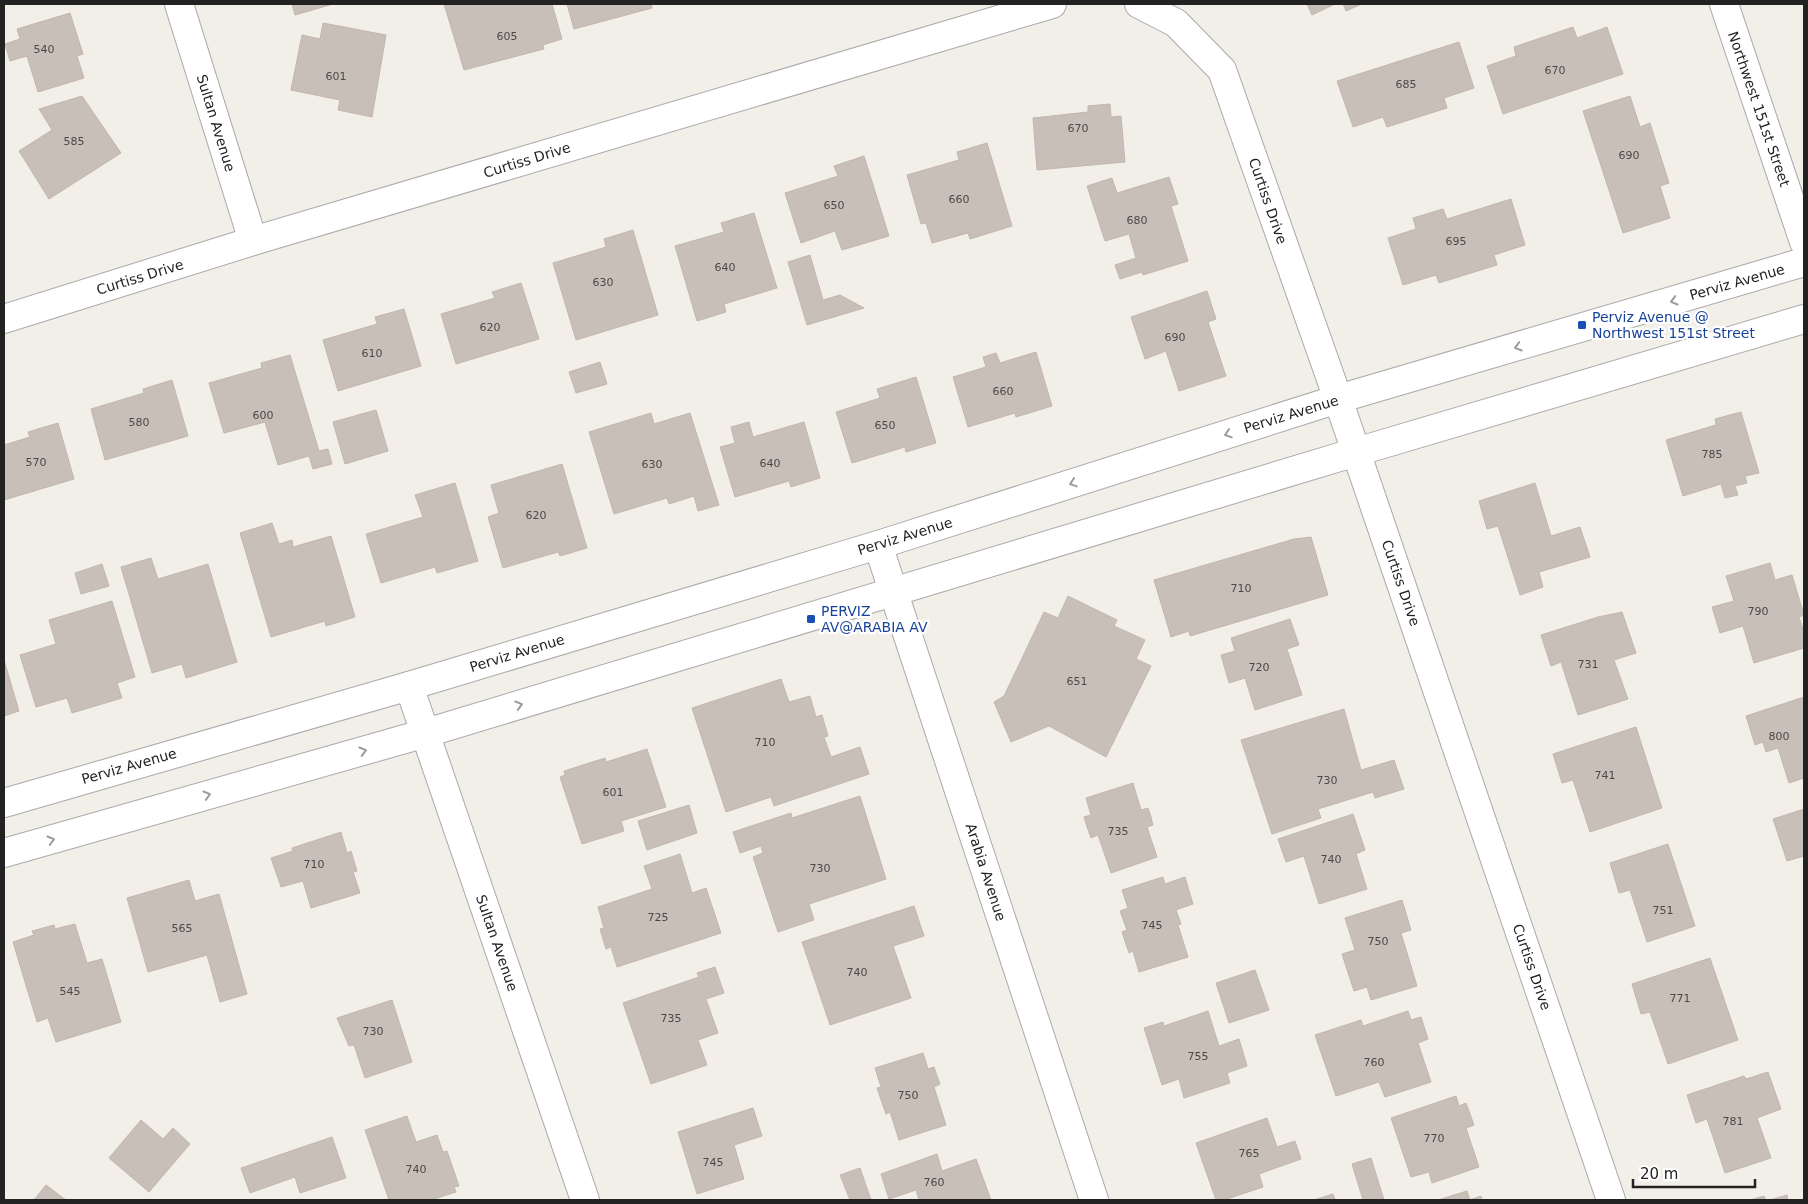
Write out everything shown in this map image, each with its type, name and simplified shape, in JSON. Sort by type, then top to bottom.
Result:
[{"type":"street","name":"Sultan Avenue","points":[[179,4],[253,241]]},
{"type":"street","name":"Curtiss Drive","points":[[4,319],[253,241],[1052,4]]},
{"type":"street","name":"Curtiss Drive","points":[[1139,4],[1176,23],[1222,70],[1338,399],[1611,1200]]},
{"type":"street","name":"Northwest 151st Street","points":[[1724,4],[1804,242]]},
{"type":"street","name":"Perviz Avenue","points":[[4,803],[409,686],[878,544],[1338,399],[1804,262]]},
{"type":"street","points":[[4,853],[426,733],[1356,452],[1804,319]]},
{"type":"street","name":"Arabia Avenue","points":[[878,544],[1094,1200]]},
{"type":"street","name":"Sultan Avenue","points":[[409,686],[585,1200]]},
{"type":"building","points":[[292,4],[333,4],[295,15]]},
{"type":"building","points":[[444,4],[552,4],[562,39],[543,45],[544,49],[464,70]]},
{"type":"building","points":[[567,4],[651,4],[652,8],[574,29]]},
{"type":"building","points":[[1307,4],[1335,4],[1312,15]]},
{"type":"building","points":[[1343,4],[1362,4],[1346,11]]},
{"type":"building","points":[[70,13],[83,54],[77,56],[84,78],[38,92],[27,56],[10,61],[5,44],[20,39],[17,29]]},
{"type":"building","points":[[323,23],[386,35],[372,117],[338,110],[340,100],[291,90],[302,35],[320,39]]},
{"type":"building","points":[[1573,27],[1577,38],[1607,27],[1623,74],[1503,114],[1487,66],[1516,56],[1514,47]]},
{"type":"building","points":[[1459,42],[1474,88],[1444,98],[1447,108],[1387,127],[1383,117],[1353,127],[1337,81]]},
{"type":"building","points":[[82,96],[121,153],[49,199],[19,151],[52,130],[39,109]]},
{"type":"building","points":[[1630,96],[1640,127],[1650,123],[1669,183],[1660,186],[1670,218],[1623,233],[1583,111]]},
{"type":"building","points":[[1110,104],[1111,117],[1121,116],[1125,162],[1037,170],[1033,118],[1088,112],[1088,106]]},
{"type":"building","points":[[987,143],[1012,226],[970,239],[968,233],[932,243],[926,223],[921,224],[907,175],[959,160],[957,152]]},
{"type":"building","points":[[864,156],[889,236],[842,250],[835,231],[801,243],[785,193],[838,176],[834,166]]},
{"type":"building","points":[[1169,177],[1178,204],[1171,206],[1188,261],[1143,275],[1142,272],[1120,279],[1115,265],[1136,258],[1129,234],[1105,241],[1087,186],[1112,178],[1117,193]]},
{"type":"building","points":[[1511,199],[1525,245],[1494,255],[1497,265],[1439,283],[1436,275],[1403,285],[1388,238],[1416,229],[1413,218],[1443,209],[1447,219]]},
{"type":"building","points":[[754,213],[777,288],[724,304],[726,312],[697,321],[675,246],[724,232],[721,223]]},
{"type":"building","points":[[633,230],[658,315],[576,340],[553,263],[606,247],[604,239]]},
{"type":"building","points":[[810,255],[823,300],[840,295],[864,308],[807,325],[788,262]]},
{"type":"building","points":[[521,283],[539,339],[456,364],[441,314],[495,298],[492,292]]},
{"type":"building","points":[[1207,291],[1216,319],[1208,322],[1226,376],[1179,391],[1166,351],[1145,359],[1131,317]]},
{"type":"building","points":[[404,309],[421,366],[338,391],[323,340],[377,324],[375,317]]},
{"type":"building","points":[[1036,352],[1052,406],[1016,417],[1015,413],[968,427],[953,377],[986,367],[983,357],[996,353],[1000,363]]},
{"type":"building","points":[[290,355],[319,451],[328,449],[332,464],[313,469],[309,456],[278,465],[265,422],[224,433],[209,383],[262,368],[261,363]]},
{"type":"building","points":[[600,362],[607,384],[576,393],[569,372]]},
{"type":"building","points":[[916,377],[936,443],[906,452],[905,447],[852,463],[836,412],[880,398],[877,389]]},
{"type":"building","points":[[172,380],[188,436],[105,460],[91,409],[144,393],[143,389]]},
{"type":"building","points":[[376,410],[388,451],[345,464],[333,422]]},
{"type":"building","points":[[1741,412],[1759,473],[1745,476],[1747,483],[1735,486],[1738,495],[1725,498],[1721,484],[1683,496],[1666,440],[1716,425],[1715,419]]},
{"type":"building","points":[[651,413],[654,424],[690,413],[719,505],[698,511],[694,496],[669,504],[667,498],[614,514],[589,432]]},
{"type":"building","points":[[749,422],[753,437],[804,422],[820,478],[791,487],[789,481],[735,497],[720,447],[735,443],[731,427]]},
{"type":"building","points":[[58,423],[74,479],[4,500],[4,445],[30,437],[28,432]]},
{"type":"building","points":[[562,464],[587,548],[560,556],[558,552],[503,568],[488,517],[499,513],[491,485]]},
{"type":"building","points":[[455,483],[478,561],[437,573],[435,567],[381,583],[366,534],[423,517],[415,495]]},
{"type":"building","points":[[1535,483],[1551,536],[1580,527],[1590,557],[1539,572],[1543,587],[1520,595],[1498,526],[1487,529],[1479,501]]},
{"type":"building","points":[[272,523],[279,544],[292,540],[293,547],[331,536],[355,617],[326,626],[325,621],[271,637],[240,533]]},
{"type":"building","points":[[1311,537],[1328,595],[1190,636],[1189,631],[1171,637],[1154,580],[1294,539]]},
{"type":"building","points":[[151,558],[158,579],[208,564],[237,662],[186,678],[182,664],[152,673],[121,567]]},
{"type":"building","points":[[1770,563],[1775,580],[1792,575],[1804,615],[1799,617],[1804,633],[1804,648],[1754,663],[1743,626],[1720,633],[1712,607],[1734,601],[1726,576]]},
{"type":"building","points":[[102,564],[109,586],[81,594],[75,573]]},
{"type":"building","points":[[1068,596],[1117,620],[1114,626],[1145,640],[1136,659],[1151,666],[1106,757],[1049,726],[1011,742],[994,702],[1004,696],[1044,612],[1058,618]]},
{"type":"building","points":[[112,601],[135,677],[117,683],[122,698],[72,713],[67,698],[36,707],[20,655],[56,644],[49,620]]},
{"type":"building","points":[[1622,612],[1636,653],[1614,660],[1628,699],[1578,715],[1561,662],[1551,666],[1541,635],[1598,617]]},
{"type":"building","points":[[1290,619],[1299,645],[1287,649],[1302,695],[1255,710],[1245,678],[1229,683],[1221,655],[1235,651],[1231,638]]},
{"type":"building","points":[[4,660],[19,711],[4,716]]},
{"type":"building","points":[[781,679],[789,702],[810,696],[816,717],[822,715],[828,736],[824,737],[831,757],[860,747],[869,774],[774,806],[771,797],[726,812],[692,708]]},
{"type":"building","points":[[1804,697],[1804,778],[1789,783],[1778,748],[1766,752],[1763,742],[1755,745],[1746,716]]},
{"type":"building","points":[[1344,709],[1361,770],[1394,760],[1404,789],[1375,798],[1373,792],[1318,809],[1321,818],[1272,834],[1241,740]]},
{"type":"building","points":[[1636,727],[1662,808],[1590,832],[1573,780],[1562,783],[1553,754]]},
{"type":"building","points":[[647,749],[666,807],[621,821],[624,831],[582,844],[560,777],[565,775],[564,771],[605,758],[606,762]]},
{"type":"building","points":[[1133,783],[1141,810],[1148,808],[1151,817],[1153,825],[1147,827],[1157,857],[1111,873],[1098,835],[1091,838],[1087,827],[1084,817],[1091,815],[1086,798]]},
{"type":"building","points":[[860,796],[886,879],[809,904],[814,920],[778,932],[753,857],[763,853],[761,846],[740,853],[733,832],[791,813],[792,818]]},
{"type":"building","points":[[689,805],[697,833],[647,850],[638,821]]},
{"type":"building","points":[[1804,809],[1804,856],[1787,861],[1773,819]]},
{"type":"building","points":[[1353,814],[1365,850],[1356,854],[1367,889],[1319,904],[1304,856],[1286,862],[1278,839]]},
{"type":"building","points":[[341,832],[347,853],[351,851],[357,871],[353,872],[360,893],[311,908],[303,881],[281,887],[271,858],[293,851],[292,848]]},
{"type":"building","points":[[1668,844],[1695,926],[1647,942],[1630,890],[1619,893],[1610,863]]},
{"type":"building","points":[[680,854],[692,893],[706,888],[721,933],[617,967],[611,947],[606,949],[600,929],[604,928],[598,907],[652,889],[644,866]]},
{"type":"building","points":[[1163,877],[1165,884],[1185,877],[1193,904],[1176,910],[1181,924],[1178,925],[1188,957],[1139,972],[1133,951],[1129,953],[1122,932],[1127,930],[1120,911],[1128,908],[1122,890]]},
{"type":"building","points":[[189,880],[195,901],[219,894],[247,994],[220,1002],[207,955],[148,972],[127,898]]},
{"type":"building","points":[[1402,900],[1411,930],[1401,933],[1417,986],[1371,1000],[1367,987],[1354,991],[1342,954],[1355,950],[1345,918]]},
{"type":"building","points":[[914,906],[924,936],[893,946],[911,998],[830,1025],[802,942]]},
{"type":"building","points":[[75,924],[87,963],[102,959],[121,1022],[56,1042],[48,1018],[37,1022],[13,942],[34,935],[32,931],[54,925],[55,929]]},
{"type":"building","points":[[1710,958],[1738,1040],[1668,1064],[1650,1012],[1641,1014],[1632,984]]},
{"type":"building","points":[[715,967],[724,993],[706,999],[718,1033],[698,1040],[707,1065],[651,1084],[623,1003],[699,977],[697,973]]},
{"type":"building","points":[[1255,970],[1269,1010],[1229,1023],[1216,983]]},
{"type":"building","points":[[392,1000],[412,1062],[365,1078],[354,1045],[349,1046],[337,1018]]},
{"type":"building","points":[[1208,1011],[1219,1046],[1239,1039],[1247,1066],[1227,1073],[1230,1083],[1184,1098],[1179,1079],[1162,1085],[1144,1028],[1163,1022],[1164,1026]]},
{"type":"building","points":[[1408,1011],[1411,1020],[1421,1017],[1428,1039],[1418,1043],[1431,1082],[1385,1097],[1379,1082],[1336,1096],[1315,1035],[1361,1020],[1363,1026]]},
{"type":"building","points":[[923,1053],[928,1069],[934,1067],[940,1084],[934,1087],[946,1125],[899,1140],[890,1112],[886,1114],[877,1088],[881,1087],[875,1068]]},
{"type":"building","points":[[1768,1072],[1781,1109],[1757,1118],[1771,1158],[1725,1173],[1707,1119],[1696,1123],[1687,1095],[1744,1076],[1746,1079]]},
{"type":"building","points":[[1456,1096],[1459,1106],[1466,1103],[1474,1125],[1466,1128],[1479,1167],[1432,1183],[1429,1172],[1411,1177],[1391,1118]]},
{"type":"building","points":[[753,1108],[762,1136],[734,1145],[744,1179],[697,1194],[678,1132]]},
{"type":"building","points":[[407,1116],[416,1142],[437,1135],[443,1152],[447,1151],[459,1186],[454,1187],[456,1192],[431,1200],[389,1200],[365,1130]]},
{"type":"building","points":[[1267,1118],[1277,1147],[1295,1141],[1301,1159],[1259,1174],[1263,1187],[1224,1200],[1216,1200],[1196,1143]]},
{"type":"building","points":[[141,1120],[163,1139],[173,1128],[190,1144],[149,1192],[109,1158]]},
{"type":"building","points":[[332,1137],[346,1178],[300,1193],[295,1177],[250,1193],[241,1168]]},
{"type":"building","points":[[937,1154],[942,1171],[976,1159],[991,1200],[919,1200],[916,1190],[889,1199],[881,1174]]},
{"type":"building","points":[[1371,1158],[1384,1200],[1363,1200],[1352,1164]]},
{"type":"building","points":[[860,1168],[871,1200],[850,1200],[840,1175]]},
{"type":"building","points":[[46,1185],[66,1200],[34,1200]]},
{"type":"building","points":[[1467,1191],[1470,1200],[1438,1200]]},
{"type":"building","points":[[1333,1194],[1335,1200],[1314,1200]]},
{"type":"building","points":[[1787,1195],[1788,1200],[1770,1200]]},
{"type":"building","points":[[1481,1196],[1482,1200],[1470,1200]]},
{"type":"building","points":[[1764,1196],[1766,1200],[1750,1200]]},
{"type":"place","name":"Perviz Avenue @ Northwest 151st Street","points":[[1582,325]]},
{"type":"place","name":"PERVIZ AV@ARABIA AV","points":[[811,619]]}]
